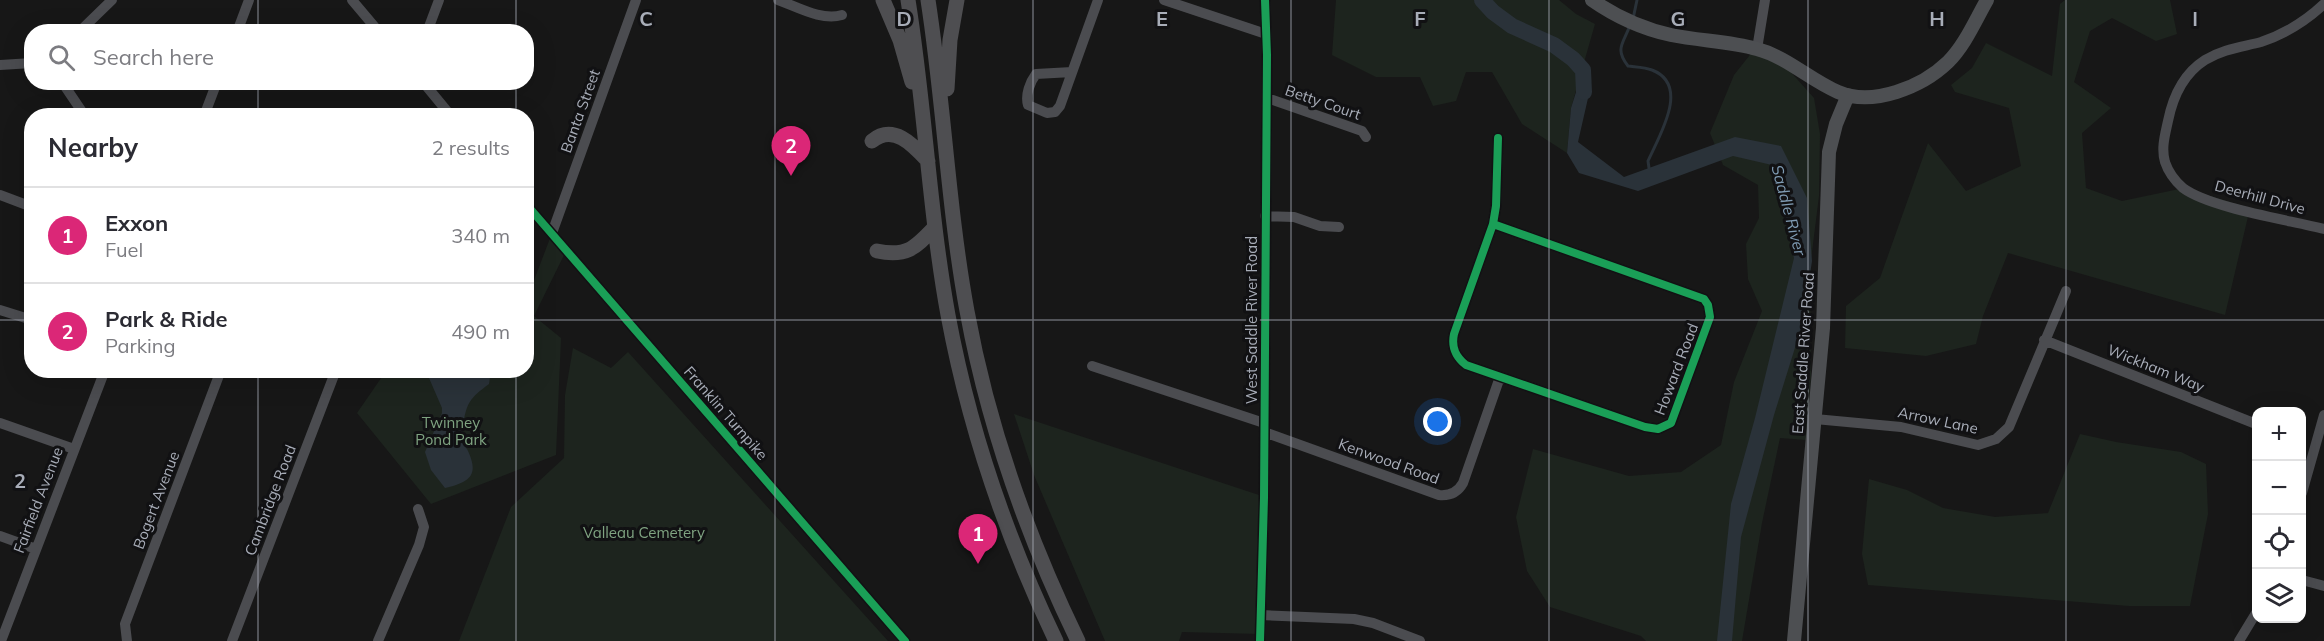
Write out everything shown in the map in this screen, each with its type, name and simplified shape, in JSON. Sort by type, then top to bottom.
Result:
[{"type":"highway","points":[[883,0],[900,40],[925,127]]},
{"type":"highway","points":[[908,0],[925,127],[934,228],[954,347],[980,448],[1013,544],[1056,641]]},
{"type":"highway","points":[[928,0],[962,278],[986,396],[1022,512],[1078,641]]},
{"type":"highway","points":[[945,125],[950,40],[957,0]]},
{"type":"highway","points":[[872,141],[884,135],[900,136],[928,161]]},
{"type":"highway","points":[[877,251],[906,252],[916,246],[934,228]]},
{"type":"main road","points":[[1592,0],[1638,24],[1673,35],[1757,49],[1778,57],[1835,91],[1867,97],[1912,85],[1930,75],[1955,53],[1987,0]]},
{"type":"main road","name":"East Saddle River Road","points":[[1794,641],[1823,328],[1829,152],[1836,124],[1848,95]]},
{"type":"street","points":[[87,24],[112,0]]},
{"type":"street","points":[[240,24],[249,0]]},
{"type":"street","points":[[352,0],[372,24]]},
{"type":"street","points":[[430,24],[439,0]]},
{"type":"street","name":"Banta Street","points":[[552,232],[636,0]]},
{"type":"street","points":[[778,0],[822,16],[832,18],[842,15]]},
{"type":"street","points":[[1072,72],[1036,74],[1027,98],[1028,105],[1047,113],[1055,112],[1060,106],[1098,0]]},
{"type":"street","points":[[1164,0],[1266,34]]},
{"type":"street","name":"West Saddle River Road","points":[[1260,641],[1267,98],[1265,0]]},
{"type":"street","points":[[1757,49],[1765,0]]},
{"type":"street","name":"Deerhill Drive","points":[[2324,4],[2298,25],[2281,34],[2227,50],[2208,59],[2193,70],[2184,80],[2172,104],[2163,140],[2163,151],[2176,180],[2193,194],[2230,206],[2324,229]]},
{"type":"street","points":[[0,65],[24,64]]},
{"type":"street","points":[[67,90],[80,108]]},
{"type":"street","points":[[207,108],[214,90]]},
{"type":"street","points":[[430,90],[444,108]]},
{"type":"street","name":"Betty Court","points":[[1267,98],[1362,131],[1366,137]]},
{"type":"street","points":[[1498,138],[1496,206],[1493,224],[1454,334],[1453,347],[1466,365],[1500,377]]},
{"type":"street","points":[[0,195],[24,204]]},
{"type":"street","name":"Franklin Turnpike","points":[[534,213],[904,641]]},
{"type":"street","points":[[1265,216],[1294,217],[1320,226],[1339,227]]},
{"type":"street","name":"Howard Road","points":[[1493,224],[1698,296],[1708,304],[1710,311],[1710,317],[1674,420],[1662,428],[1645,427],[1500,377]]},
{"type":"street","name":"Arrow Lane","points":[[1815,419],[1901,427],[1969,444],[1987,443],[1996,439],[2009,427],[2066,291]]},
{"type":"street","points":[[0,310],[24,318]]},
{"type":"street","name":"Wickham Way","points":[[2044,340],[2252,422]]},
{"type":"street","points":[[1092,366],[1264,428]]},
{"type":"street","name":"Kenwood Road","points":[[1264,428],[1439,495],[1446,495],[1454,493],[1463,483],[1500,377]]},
{"type":"street","name":"Fairfield Avenue","points":[[1,641],[102,378]]},
{"type":"street","name":"Bogert Avenue","points":[[127,641],[125,624],[218,378]]},
{"type":"street","name":"Cambridge Road","points":[[232,641],[333,378]]},
{"type":"street","points":[[2306,475],[2324,415]]},
{"type":"street","points":[[0,423],[74,449]]},
{"type":"street","points":[[2306,444],[2314,447]]},
{"type":"street","points":[[378,641],[419,545],[424,527],[418,509]]},
{"type":"street","points":[[0,536],[36,549]]},
{"type":"street","points":[[2306,581],[2324,586]]},
{"type":"street","points":[[1261,615],[1354,619],[1373,623],[1420,641]]},
{"type":"street","points":[[2239,641],[2252,620]]},
{"type":"green space","points":[[1336,0],[1559,0],[1576,14],[1595,24],[1571,108],[1567,153],[1522,124],[1492,72],[1466,72],[1456,101],[1433,106],[1420,77],[1376,77],[1332,55]]},
{"type":"green space","points":[[2065,0],[2170,0],[2177,34],[2156,41],[2112,18],[2090,31],[2074,82],[2111,108],[2082,133],[2086,188],[2122,201],[2184,188],[2250,208],[2225,315],[2008,253],[1983,316],[1976,344],[1926,356],[1845,348],[1846,306],[1880,278],[1928,143],[1966,191],[2021,166],[2009,108],[1955,92],[1951,85],[1972,68],[1986,43],[2052,76],[2060,4]]},
{"type":"green space","points":[[1753,51],[1788,69],[1814,98],[1820,134],[1819,196],[1810,268],[1811,375],[1806,440],[1780,438],[1762,523],[1742,641],[1646,641],[1641,636],[1550,607],[1527,571],[1516,517],[1533,449],[1629,476],[1681,472],[1721,445],[1734,382],[1762,311],[1748,279],[1746,244],[1759,218],[1758,185],[1723,165],[1710,133],[1734,75]]},
{"type":"green space","name":"Twinney Pond Park","points":[[552,233],[565,253],[534,316],[534,280]]},
{"type":"green space","name":"Twinney Pond Park","points":[[534,316],[561,338],[556,455],[431,504],[357,413],[381,378],[534,378]]},
{"type":"green space","name":"Valleau Cemetery","points":[[573,348],[611,368],[628,352],[888,641],[459,641],[511,507],[564,458],[565,395]]},
{"type":"green space","points":[[1014,414],[1265,497],[1260,634],[1182,632],[1179,641],[1105,641],[1034,475]]},
{"type":"green space","points":[[2080,434],[2181,452],[2206,464],[2208,514],[2190,606],[2129,606],[1868,585],[1862,554],[1869,479],[1907,490],[1943,508],[1995,517],[2048,513]]},
{"type":"water","points":[[1583,70],[1591,85],[1578,142],[1624,177],[1735,137],[1781,146],[1807,198],[1812,261],[1803,322],[1774,415],[1741,537],[1732,641],[1717,641],[1731,504],[1755,418],[1794,258],[1772,165],[1733,156],[1638,191],[1579,173],[1567,153],[1571,108]]},
{"type":"water","points":[[429,378],[490,378],[489,384],[470,402],[464,419],[461,441],[473,465],[470,476],[461,483],[445,488],[431,470],[425,452],[442,413]]},
{"type":"waterway","name":"Saddle River","points":[[1482,0],[1493,12],[1512,26],[1554,45],[1573,59],[1583,70],[1584,92]]},
{"type":"waterway","points":[[1633,19],[1637,0]]},
{"type":"waterway","points":[[1630,25],[1621,50],[1624,60],[1628,66],[1652,70],[1663,77],[1669,87],[1671,99],[1669,112],[1648,161],[1649,168]]},
{"type":"cycle path","points":[[1260,641],[1264,498],[1267,55],[1265,0]]},
{"type":"cycle path","points":[[1493,224],[1704,299],[1708,305],[1710,317],[1671,423],[1658,429],[1645,427],[1466,365],[1459,359],[1453,344],[1454,334],[1493,224],[1496,206],[1498,138]]},
{"type":"cycle path","points":[[534,213],[905,641]]},
{"type":"place","name":"Park & Ride","points":[[791,176]]},
{"type":"place","name":"Exxon","points":[[978,564]]}]
